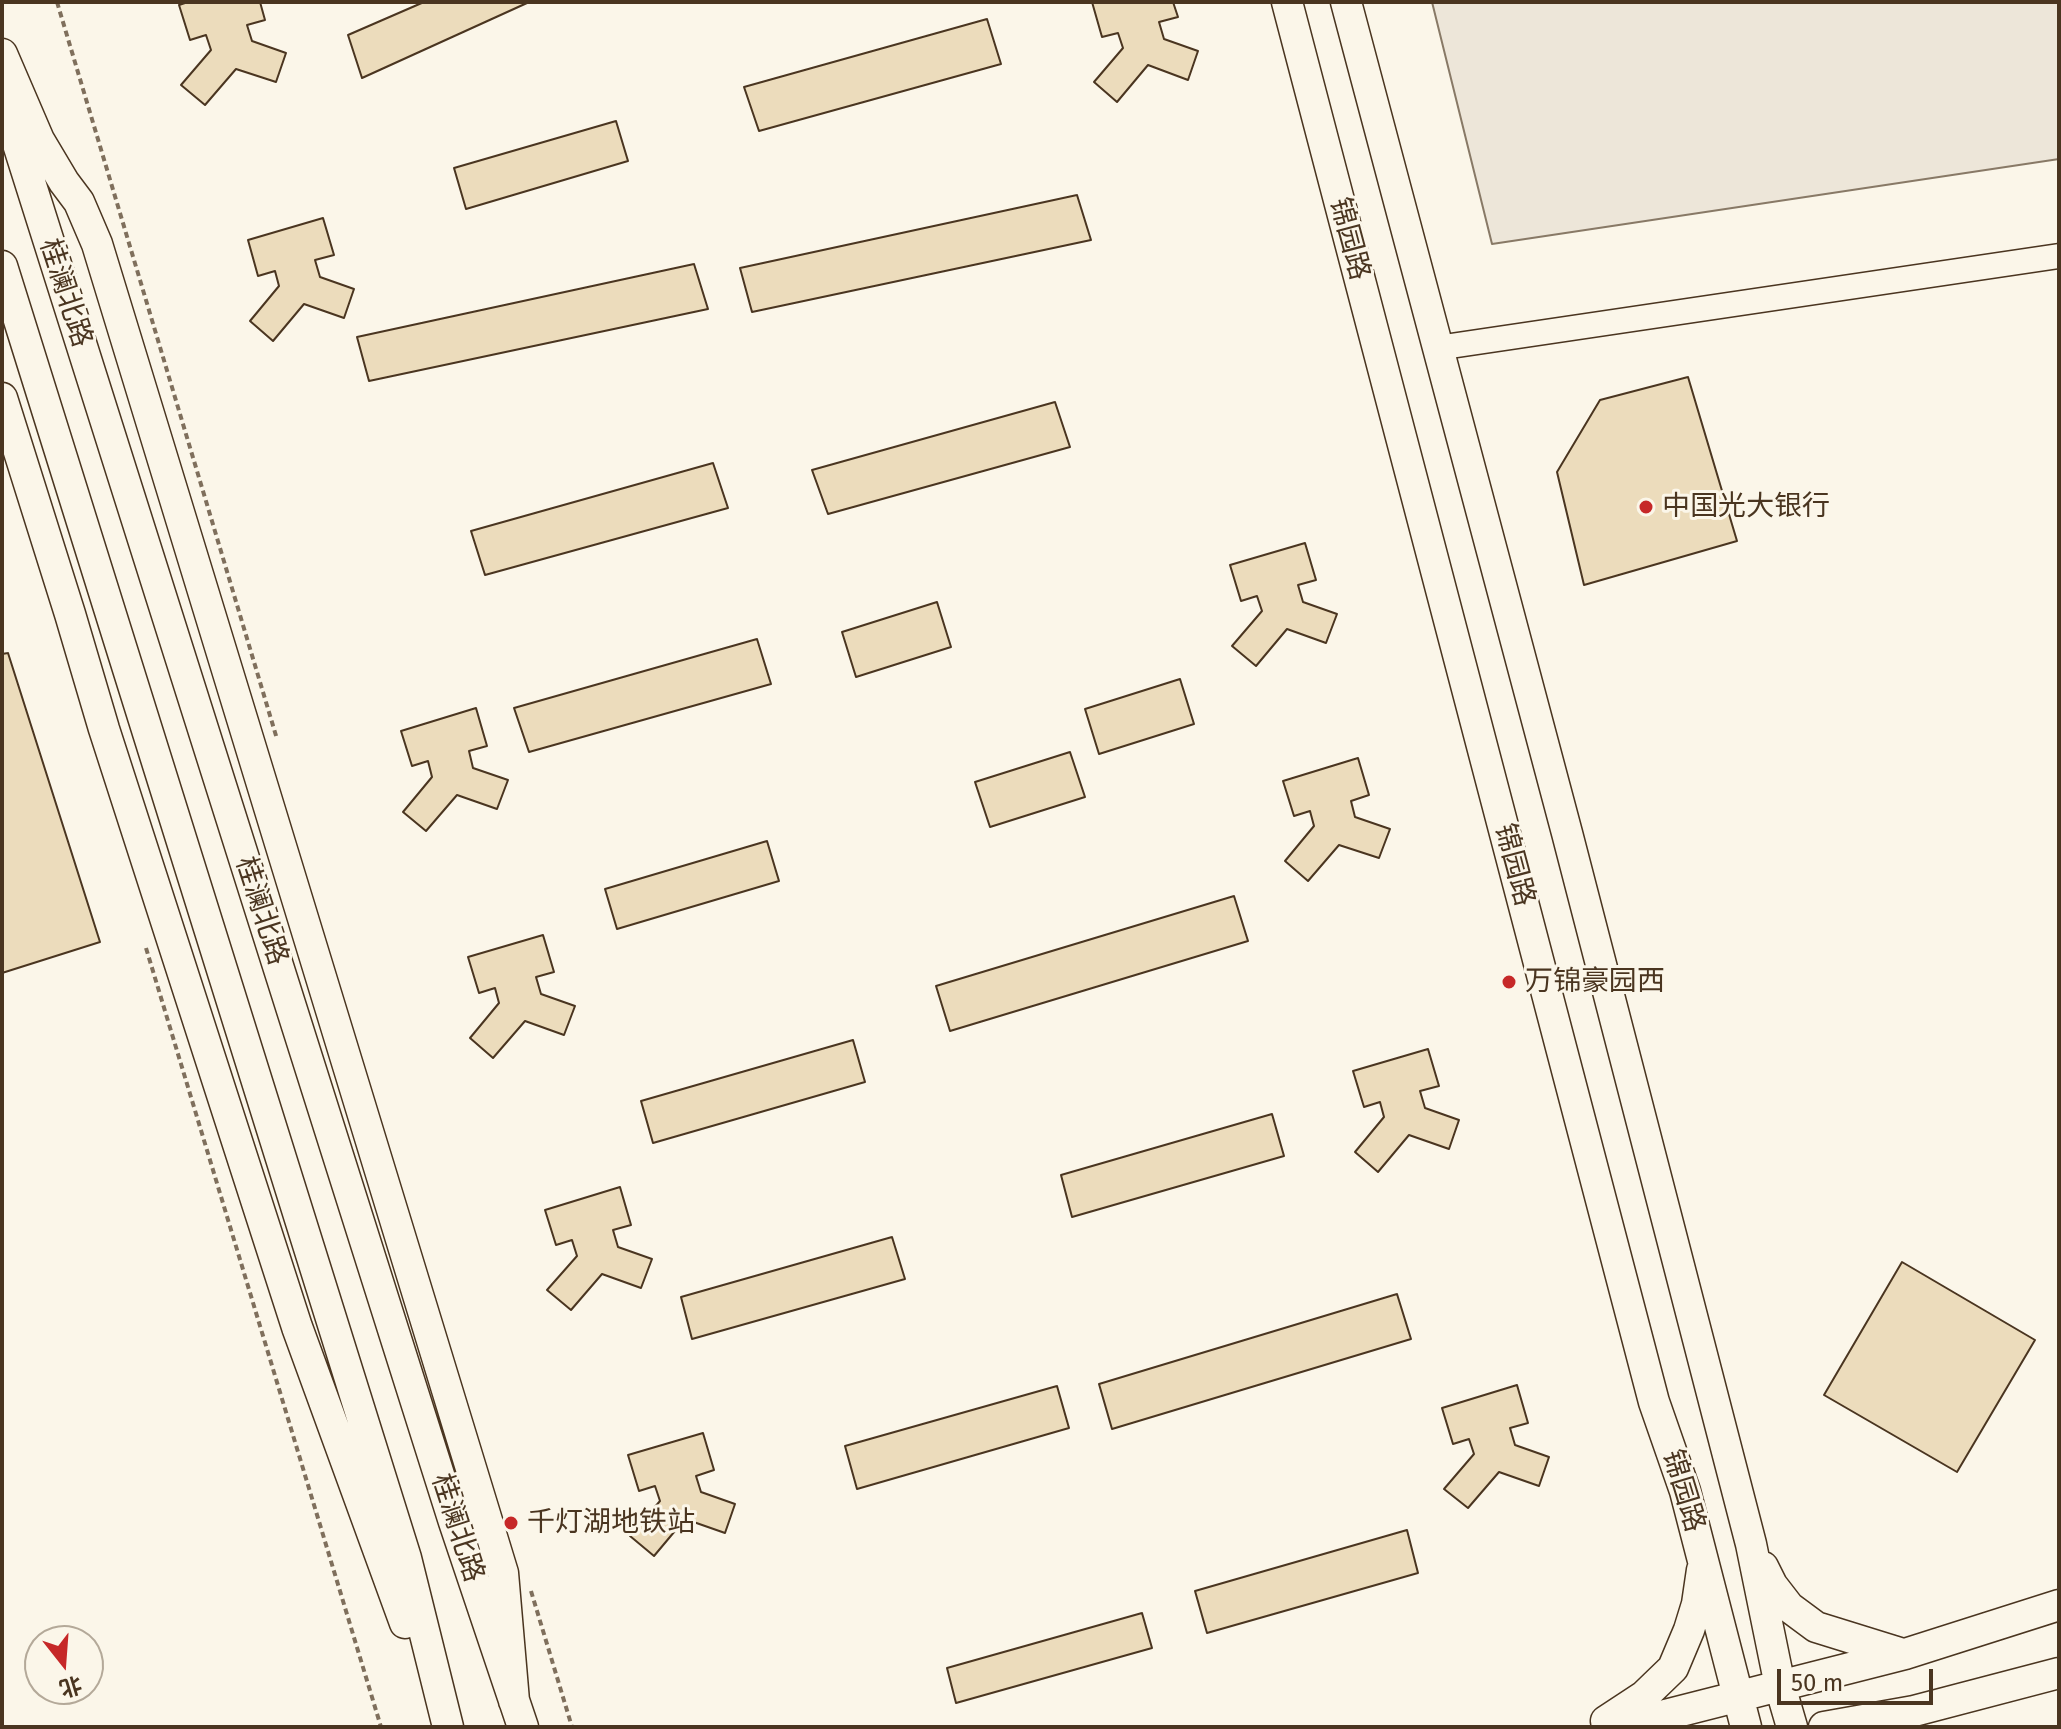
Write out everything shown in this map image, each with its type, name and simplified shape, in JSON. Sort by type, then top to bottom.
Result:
[{"type":"main road","name":"锦园路","points":[[1287,2],[1654,1402],[1685,1491],[1746,1727]]},
{"type":"main road","points":[[1346,2],[1567,833],[1751,1544],[1780,1686],[1792,1727]]},
{"type":"main road","points":[[2,54],[39,140],[88,220],[105,269],[503,1573],[518,1714]]},
{"type":"main road","name":"桂澜北路","points":[[2,94],[518,1714]]},
{"type":"main road","name":"桂澜北路","points":[[2,266],[406,1558],[446,1722]]},
{"type":"main road","points":[[2,398],[104,729],[297,1327],[405,1624],[446,1722]]},
{"type":"main road","points":[[1751,1544],[1772,1585],[1789,1607],[1816,1627],[1905,1654]]},
{"type":"main road","points":[[1597,1727],[1644,1696],[1673,1668],[1697,1604],[1703,1557]]},
{"type":"main road","points":[[1618,1727],[1905,1654],[2059,1605]]},
{"type":"main road","points":[[1824,1727],[1904,1719],[2059,1673]]},
{"type":"street","points":[[1437,348],[2059,256]]},
{"type":"path","points":[[143,939],[381,1727]]},
{"type":"shaded area","points":[[1432,2],[2059,2],[2059,159],[1492,244]]},
{"type":"building","points":[[188,2],[260,2],[265,20],[247,25],[252,41],[286,53],[276,82],[236,69],[205,105],[181,85],[211,50],[206,35],[190,40],[179,5]]},
{"type":"building","points":[[424,2],[527,3],[362,78],[348,35]]},
{"type":"building","points":[[1092,2],[1173,2],[1178,17],[1159,22],[1164,39],[1198,51],[1188,80],[1148,65],[1117,102],[1094,82],[1123,48],[1118,33],[1102,37]]},
{"type":"building","points":[[987,19],[1001,64],[759,131],[744,87]]},
{"type":"building","points":[[616,121],[628,161],[466,209],[454,168]]},
{"type":"building","points":[[1077,195],[1091,240],[752,312],[740,268]]},
{"type":"building","points":[[323,218],[334,255],[315,260],[320,277],[354,289],[344,318],[304,304],[273,341],[250,321],[279,286],[275,271],[258,276],[248,240]]},
{"type":"building","points":[[694,264],[708,309],[369,381],[357,337]]},
{"type":"building","name":"中国光大银行","points":[[1688,377],[1737,541],[1584,585],[1557,472],[1600,400]]},
{"type":"building","points":[[1055,402],[1070,447],[828,514],[812,470]]},
{"type":"building","points":[[713,463],[728,508],[485,575],[471,531]]},
{"type":"building","points":[[1305,543],[1316,580],[1298,585],[1303,602],[1337,614],[1326,643],[1287,629],[1256,666],[1232,646],[1262,611],[1257,596],[1241,601],[1230,565]]},
{"type":"building","points":[[937,602],[951,647],[856,677],[842,632]]},
{"type":"building","points":[[757,639],[771,684],[529,752],[514,708]]},
{"type":"building","points":[[8,653],[100,942],[2,973],[2,654]]},
{"type":"building","points":[[1180,679],[1194,724],[1099,754],[1085,709]]},
{"type":"building","points":[[476,708],[487,746],[469,751],[473,768],[508,780],[497,809],[457,795],[426,831],[403,812],[432,777],[428,761],[412,766],[401,731]]},
{"type":"building","points":[[1070,752],[1085,797],[990,827],[975,782]]},
{"type":"building","points":[[1358,758],[1369,795],[1351,801],[1355,817],[1390,829],[1379,858],[1339,845],[1308,881],[1285,861],[1314,826],[1310,811],[1294,816],[1283,781]]},
{"type":"building","points":[[767,841],[779,881],[617,929],[605,889]]},
{"type":"building","points":[[1234,896],[1248,941],[950,1031],[936,986]]},
{"type":"building","points":[[543,935],[554,972],[536,977],[541,994],[575,1006],[564,1035],[525,1021],[493,1058],[470,1038],[499,1003],[495,988],[479,993],[468,957]]},
{"type":"building","points":[[853,1040],[865,1082],[653,1143],[641,1101]]},
{"type":"building","points":[[1428,1049],[1439,1086],[1420,1091],[1425,1108],[1459,1120],[1449,1149],[1409,1135],[1378,1172],[1355,1152],[1384,1117],[1380,1102],[1364,1107],[1353,1071]]},
{"type":"building","points":[[1272,1114],[1284,1156],[1072,1217],[1061,1175]]},
{"type":"building","points":[[620,1187],[631,1225],[613,1230],[618,1247],[652,1259],[641,1288],[602,1274],[571,1310],[547,1290],[577,1256],[572,1240],[556,1245],[545,1210]]},
{"type":"building","points":[[892,1237],[905,1279],[692,1339],[681,1297]]},
{"type":"building","points":[[1902,1262],[2035,1340],[1957,1472],[1824,1395]]},
{"type":"building","points":[[1397,1294],[1411,1339],[1112,1429],[1099,1384]]},
{"type":"building","points":[[1517,1385],[1528,1423],[1510,1428],[1515,1445],[1549,1457],[1539,1486],[1499,1472],[1468,1508],[1444,1489],[1474,1454],[1469,1439],[1453,1444],[1442,1408]]},
{"type":"building","points":[[1057,1386],[1069,1428],[857,1489],[845,1446]]},
{"type":"building","points":[[703,1433],[714,1470],[696,1476],[701,1492],[735,1504],[725,1533],[685,1519],[654,1556],[630,1536],[660,1501],[655,1486],[639,1491],[628,1455]]},
{"type":"building","points":[[1407,1530],[1418,1573],[1207,1633],[1195,1591]]},
{"type":"building","points":[[1142,1613],[1152,1648],[956,1703],[947,1668]]},
{"type":"place","name":"中国光大银行","points":[[1646,507]]},
{"type":"place","name":"万锦豪园西","points":[[1509,982]]},
{"type":"place","name":"千灯湖地铁站","points":[[511,1523]]}]
